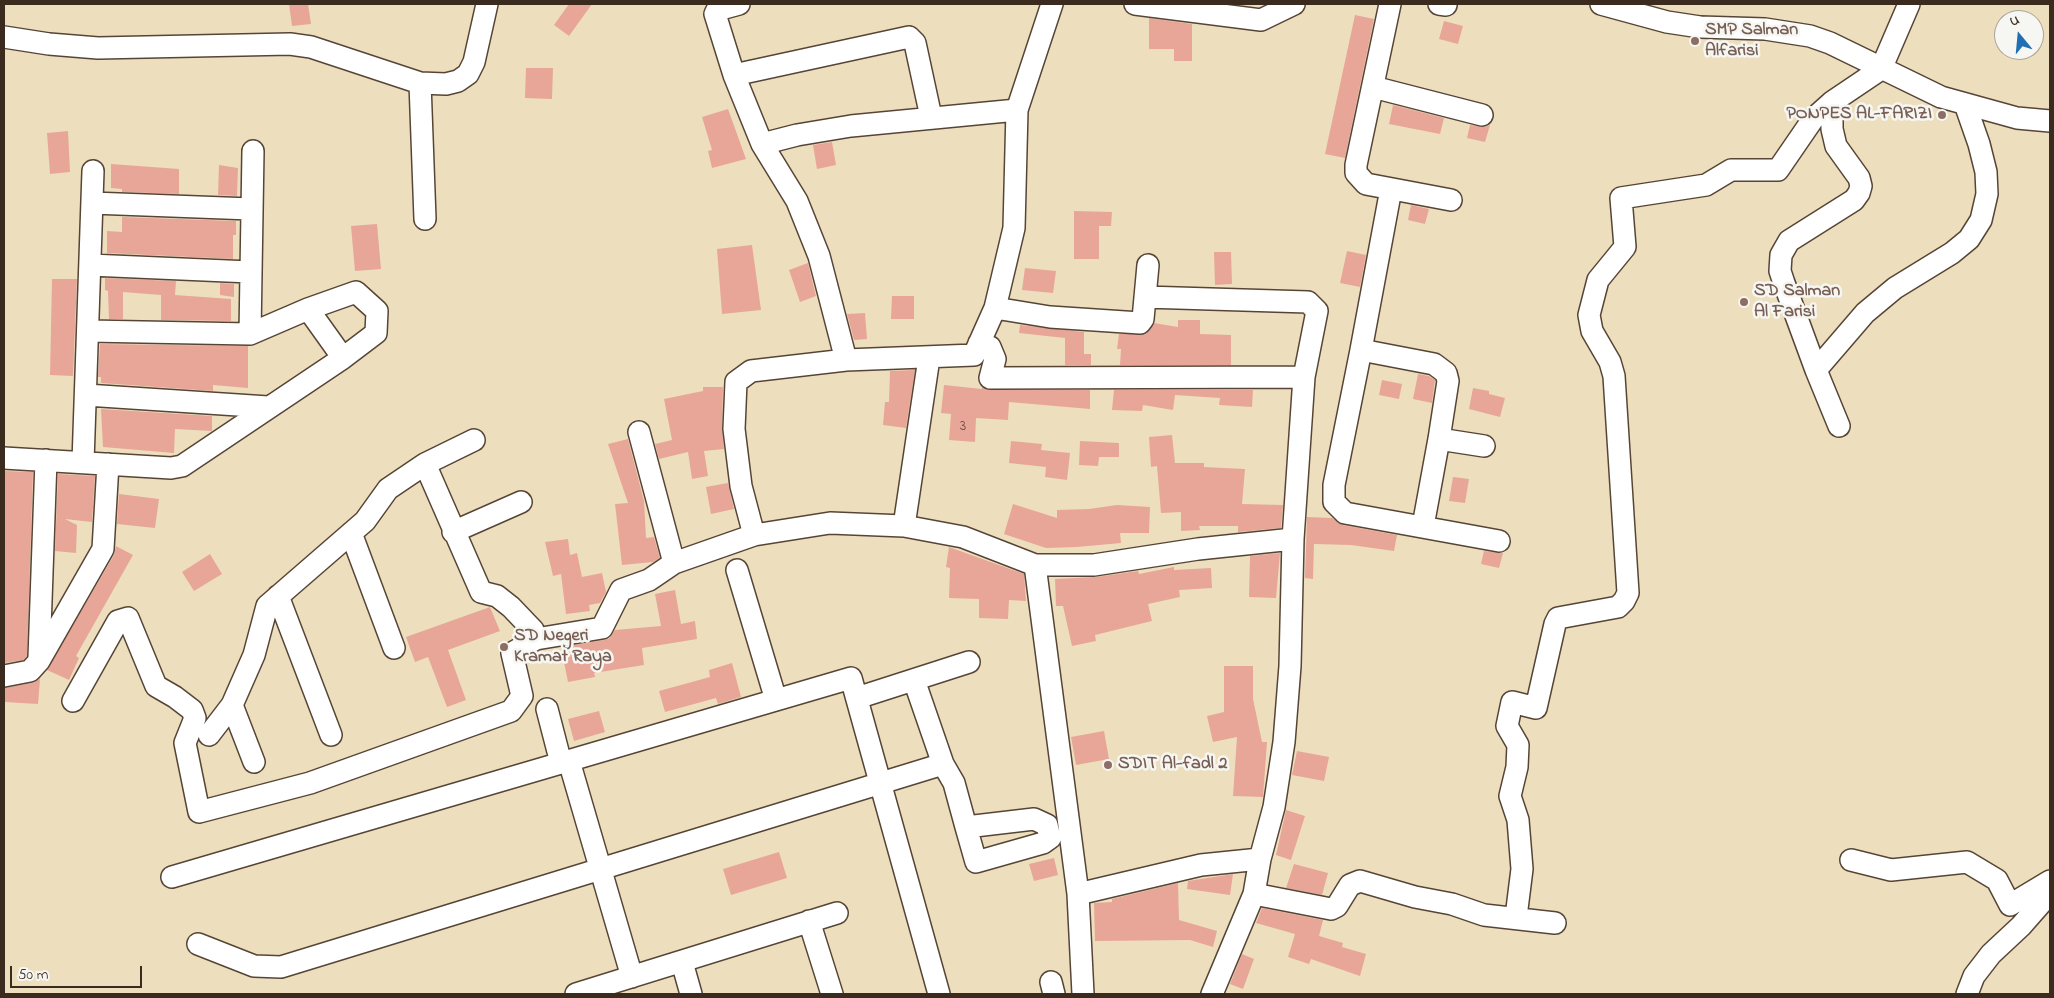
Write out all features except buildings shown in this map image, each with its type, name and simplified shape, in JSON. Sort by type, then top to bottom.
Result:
[{"type":"street","points":[[4,37],[49,44],[98,48],[290,44],[311,47],[420,83],[446,84],[458,81],[468,74],[474,62],[487,4]]},
{"type":"street","points":[[739,4],[717,10],[715,14],[734,75],[762,144],[798,201],[819,256],[846,360]]},
{"type":"street","points":[[754,535],[742,486],[734,429],[736,382],[751,371],[846,360],[974,355],[995,308],[1014,228],[1019,104],[1052,4]]},
{"type":"street","points":[[1135,4],[1260,20],[1294,4]]},
{"type":"street","points":[[1390,4],[1356,165],[1356,173],[1366,184],[1451,200]]},
{"type":"street","points":[[1601,4],[1667,22],[1700,27],[1772,30],[1810,36],[1830,43],[1941,97],[2017,118],[2050,121]]},
{"type":"street","points":[[1516,917],[1522,869],[1518,820],[1510,796],[1517,767],[1518,745],[1507,726],[1512,702],[1536,708],[1558,618],[1618,607],[1628,592],[1614,376],[1610,362],[1592,331],[1589,315],[1598,280],[1625,247],[1621,198],[1706,185],[1731,170],[1778,170],[1813,119],[1832,102],[1881,68],[1910,4]]},
{"type":"street","points":[[734,75],[909,37],[915,43],[931,117]]},
{"type":"street","points":[[420,83],[425,219]]},
{"type":"street","points":[[1373,87],[1482,115]]},
{"type":"street","points":[[991,101],[1019,104]]},
{"type":"street","points":[[1832,102],[1832,130],[1836,146],[1859,178],[1861,186],[1859,193],[1854,200],[1789,241],[1781,255],[1780,270],[1816,370],[1839,426]]},
{"type":"street","points":[[762,144],[833,129],[1019,104]]},
{"type":"street","points":[[1816,370],[1865,313],[1895,288],[1952,253],[1969,239],[1981,220],[1987,194],[1986,172],[1979,144],[1965,104]]},
{"type":"street","points":[[250,334],[253,152]]},
{"type":"street","points":[[83,462],[93,171]]},
{"type":"street","points":[[1391,189],[1334,486],[1334,502],[1345,513],[1500,541]]},
{"type":"street","points":[[92,203],[251,209]]},
{"type":"street","points":[[90,265],[250,272]]},
{"type":"street","points":[[995,308],[1050,317],[1138,324],[1143,320],[1148,265]]},
{"type":"street","points":[[4,458],[172,468],[182,466],[343,358],[376,333],[377,312],[356,292],[308,309],[250,334],[88,331]]},
{"type":"street","points":[[1145,297],[1308,302],[1317,311],[1304,377],[1293,539],[1290,666],[1284,742],[1274,807],[1260,859],[1254,894],[1212,994]]},
{"type":"street","points":[[308,309],[343,358]]},
{"type":"street","points":[[979,343],[990,347],[995,359],[990,378],[1304,377]]},
{"type":"street","points":[[1361,350],[1434,364],[1446,373],[1448,381],[1423,526]]},
{"type":"street","points":[[904,526],[929,358]]},
{"type":"street","points":[[86,395],[268,407]]},
{"type":"street","points":[[638,432],[674,563]]},
{"type":"street","points":[[1439,439],[1484,446]]},
{"type":"street","points":[[209,735],[232,705],[254,654],[267,606],[365,521],[388,489],[425,464],[474,440]]},
{"type":"street","points":[[38,661],[46,460]]},
{"type":"street","points":[[4,676],[30,671],[38,661],[102,548],[108,464]]},
{"type":"street","points":[[425,464],[480,592],[497,596],[511,607],[533,630],[536,639]]},
{"type":"street","points":[[453,532],[521,502]]},
{"type":"street","points":[[73,701],[118,621],[128,618],[156,686],[176,697],[192,710],[195,718],[185,743],[199,812],[310,783],[511,711],[522,696],[512,653],[536,639],[602,628],[621,590],[648,580],[674,563],[754,535],[830,523],[904,526],[963,537],[1035,565],[1094,565],[1198,549],[1293,539]]},
{"type":"street","points":[[351,533],[394,648]]},
{"type":"street","points":[[1035,565],[1078,894],[1083,994]]},
{"type":"street","points":[[737,570],[776,700]]},
{"type":"street","points":[[278,596],[331,735]]},
{"type":"street","points":[[857,698],[969,662]]},
{"type":"street","points":[[172,877],[851,678],[939,994]]},
{"type":"street","points":[[914,680],[943,764],[954,783],[966,827]]},
{"type":"street","points":[[232,705],[254,762]]},
{"type":"street","points":[[547,709],[601,869],[632,978]]},
{"type":"street","points":[[198,944],[254,966],[281,967],[943,764]]},
{"type":"street","points":[[1078,894],[1201,865],[1260,859]]},
{"type":"street","points":[[1850,860],[1891,870],[1967,862],[1997,880],[2010,906],[2050,881]]},
{"type":"street","points":[[1254,894],[1330,909],[1337,906],[1350,885],[1360,881],[1452,904],[1484,915],[1516,917],[1555,923]]},
{"type":"street","points":[[1967,994],[1974,976],[1991,954],[2021,926],[2050,893]]},
{"type":"street","points":[[576,994],[837,913]]},
{"type":"street","points":[[810,922],[832,994]]},
{"type":"street","points":[[682,962],[691,994]]},
{"type":"place","name":"SMP Salman Alfarisi","points":[[1695,41]]},
{"type":"place","name":"PONPES AL-FARIZI","points":[[1942,115]]},
{"type":"place","name":"SD Salman Al Farisi","points":[[1744,302]]},
{"type":"place","name":"SD Negeri Kramat Raya","points":[[504,647]]},
{"type":"place","name":"SDIT Al-fadl 2","points":[[1108,765]]}]
